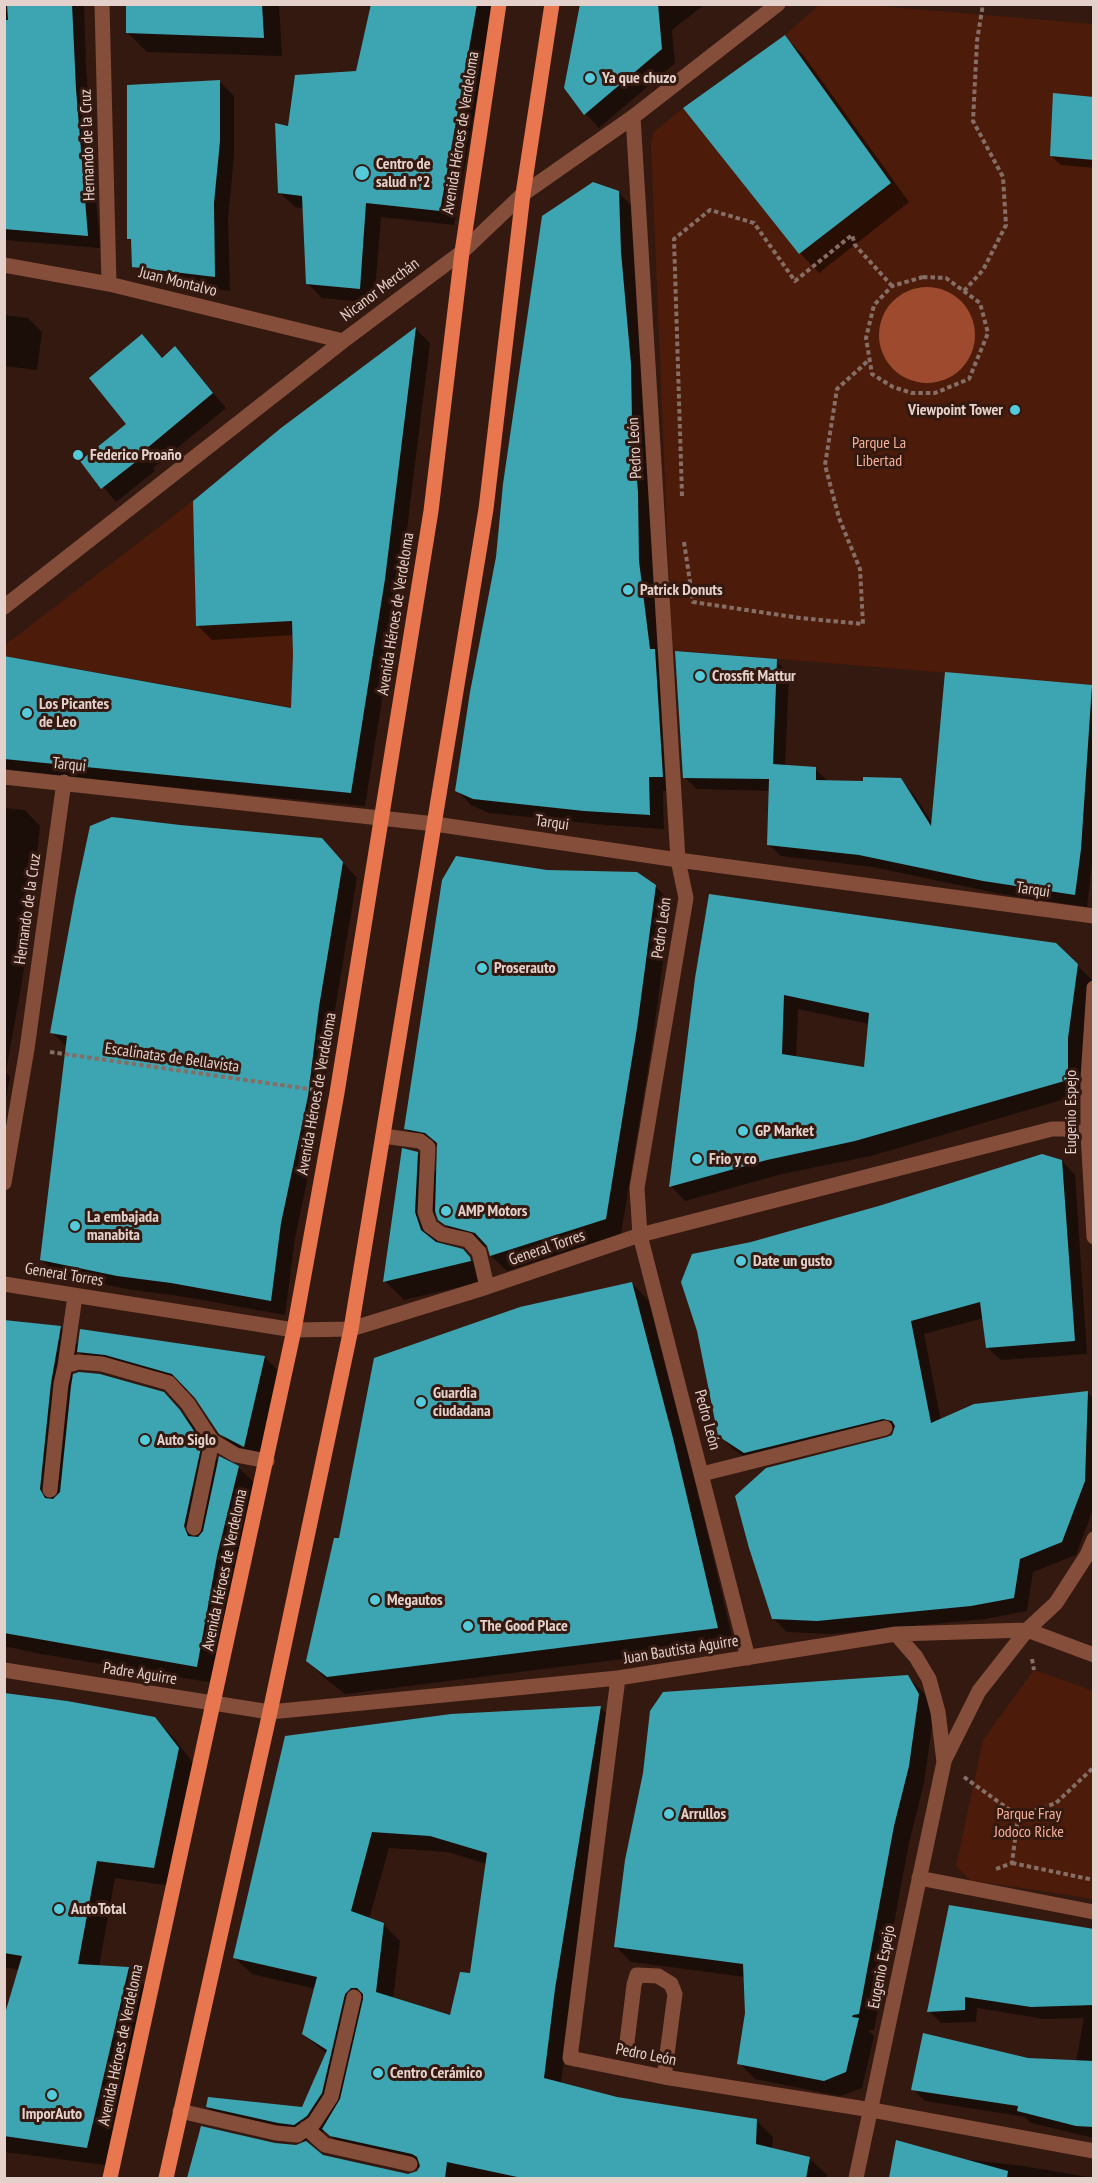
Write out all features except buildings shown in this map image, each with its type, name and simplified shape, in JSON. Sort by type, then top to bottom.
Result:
[{"type":"main road","name":"Avenida Héroes de Verdeloma","points":[[111,2178],[267,1461],[294,1330],[337,1093],[431,511],[462,252],[499,4]]},
{"type":"main road","points":[[166,2178],[270,1712],[351,1329],[486,509],[523,194],[552,4]]},
{"type":"street","name":"Hernando de la Cruz","points":[[102,4],[110,284]]},
{"type":"street","name":"Nicanor Merchán","points":[[4,607],[343,340],[462,252],[523,194],[633,117],[778,4]]},
{"type":"street","name":"Pedro León","points":[[633,117],[678,860],[686,898],[637,1188],[640,1235],[748,1658]]},
{"type":"street","name":"Juan Montalvo","points":[[4,265],[110,284],[343,340]]},
{"type":"street","name":"Tarqui","points":[[4,777],[435,824],[678,860],[1094,916]]},
{"type":"street","name":"Hernando de la Cruz","points":[[4,1184],[27,1049],[64,782]]},
{"type":"street","name":"Eugenio Espejo","points":[[1094,988],[1088,1078],[1094,1237]]},
{"type":"street","name":"General Torres","points":[[4,1284],[294,1330],[351,1329],[487,1287],[640,1235],[1052,1129],[1063,1129],[1091,1136]]},
{"type":"street","points":[[383,1136],[420,1141],[428,1147],[425,1212],[430,1226],[441,1234],[468,1240],[479,1252],[487,1287]]},
{"type":"street","points":[[50,1490],[61,1384],[75,1296]]},
{"type":"street","points":[[65,1366],[78,1362],[102,1364],[169,1383],[188,1404],[212,1441],[236,1455],[267,1461]]},
{"type":"street","points":[[702,1474],[885,1428]]},
{"type":"street","points":[[194,1528],[212,1441]]},
{"type":"street","name":"Eugenio Espejo","points":[[856,2178],[944,1762],[979,1691],[1027,1630],[1056,1603],[1087,1555],[1094,1539]]},
{"type":"street","name":"Juan Bautista Aguirre","points":[[270,1712],[618,1678],[896,1634],[1027,1630],[1094,1655]]},
{"type":"street","name":"Eugenio Espejo","points":[[896,1634],[916,1657],[928,1679],[938,1712],[944,1762]]},
{"type":"street","name":"Padre Aguirre","points":[[4,1670],[270,1712]]},
{"type":"street","name":"Pedro León","points":[[618,1678],[570,2058],[664,2077],[872,2110],[1094,2151]]},
{"type":"street","points":[[919,1878],[1094,1912]]},
{"type":"street","points":[[627,2042],[637,1975],[658,1976],[671,1984],[675,1994],[664,2077]]},
{"type":"street","points":[[180,2111],[276,2133],[297,2135],[314,2123],[331,2097],[354,1997]]},
{"type":"street","points":[[306,2128],[325,2145],[410,2164]]},
{"type":"path","points":[[964,291],[983,270],[1006,225],[1003,177],[973,121],[977,41],[983,4]]},
{"type":"path","points":[[682,498],[674,239],[710,210],[754,223],[795,281],[852,235],[855,245],[892,286]]},
{"type":"path","points":[[923,277],[946,278],[964,291],[980,303],[988,333],[969,379],[935,393],[912,393],[893,387],[872,374],[866,338],[874,305],[892,286],[923,277]]},
{"type":"path","points":[[683,532],[693,602],[800,618],[863,624],[860,569],[839,518],[825,465],[837,389],[870,359]]},
{"type":"path","name":"Escalinatas de Bellavista","points":[[27,1049],[337,1093]]},
{"type":"path","points":[[1018,1816],[1056,1803],[1094,1767]]},
{"type":"path","points":[[972,1783],[1018,1816]]},
{"type":"path","points":[[1012,1863],[1018,1816]]},
{"type":"path","points":[[991,1871],[1012,1863],[1094,1880]]},
{"type":"green space","name":"Parque La Libertad","points":[[819,5],[867,5],[1093,24],[1092,685],[672,650],[651,143],[654,132],[683,108],[799,254],[887,186],[785,35]]},
{"type":"green space","points":[[193,501],[196,626],[291,621],[293,655],[291,707],[5,656],[5,645]]},
{"type":"green space","name":"Parque Fray Jodoco Ricke","points":[[1034,1670],[1093,1691],[1093,1899],[970,1880],[956,1866],[983,1740]]},
{"type":"shaded area","points":[[927,287],[945,291],[961,301],[971,317],[975,335],[971,353],[961,369],[945,379],[927,383],[909,379],[893,369],[883,353],[879,335],[883,317],[893,301],[909,291]]},
{"type":"place","name":"Ya que chuzo","points":[[590,78]]},
{"type":"place","name":"Centro de salud n°2","points":[[362,173]]},
{"type":"place","name":"Viewpoint Tower","points":[[1015,410]]},
{"type":"place","name":"Federico Proaño","points":[[78,455]]},
{"type":"place","name":"Patrick Donuts","points":[[628,590]]},
{"type":"place","name":"Crossfit Mattur","points":[[700,676]]},
{"type":"place","name":"Los Picantes de Leo","points":[[27,713]]},
{"type":"place","name":"Proserauto","points":[[482,968]]},
{"type":"place","name":"GP Market","points":[[743,1131]]},
{"type":"place","name":"Frio y co","points":[[697,1159]]},
{"type":"place","name":"AMP Motors","points":[[446,1211]]},
{"type":"place","name":"La embajada manabita","points":[[75,1226]]},
{"type":"place","name":"Date un gusto","points":[[741,1261]]},
{"type":"place","name":"Guardia ciudadana","points":[[421,1402]]},
{"type":"place","name":"Auto Siglo","points":[[145,1440]]},
{"type":"place","name":"Megautos","points":[[375,1600]]},
{"type":"place","name":"The Good Place","points":[[468,1626]]},
{"type":"place","name":"Arrullos","points":[[669,1814]]},
{"type":"place","name":"AutoTotal","points":[[59,1909]]},
{"type":"place","name":"Centro Cerámico","points":[[378,2073]]},
{"type":"place","name":"ImporAuto","points":[[52,2095]]}]
